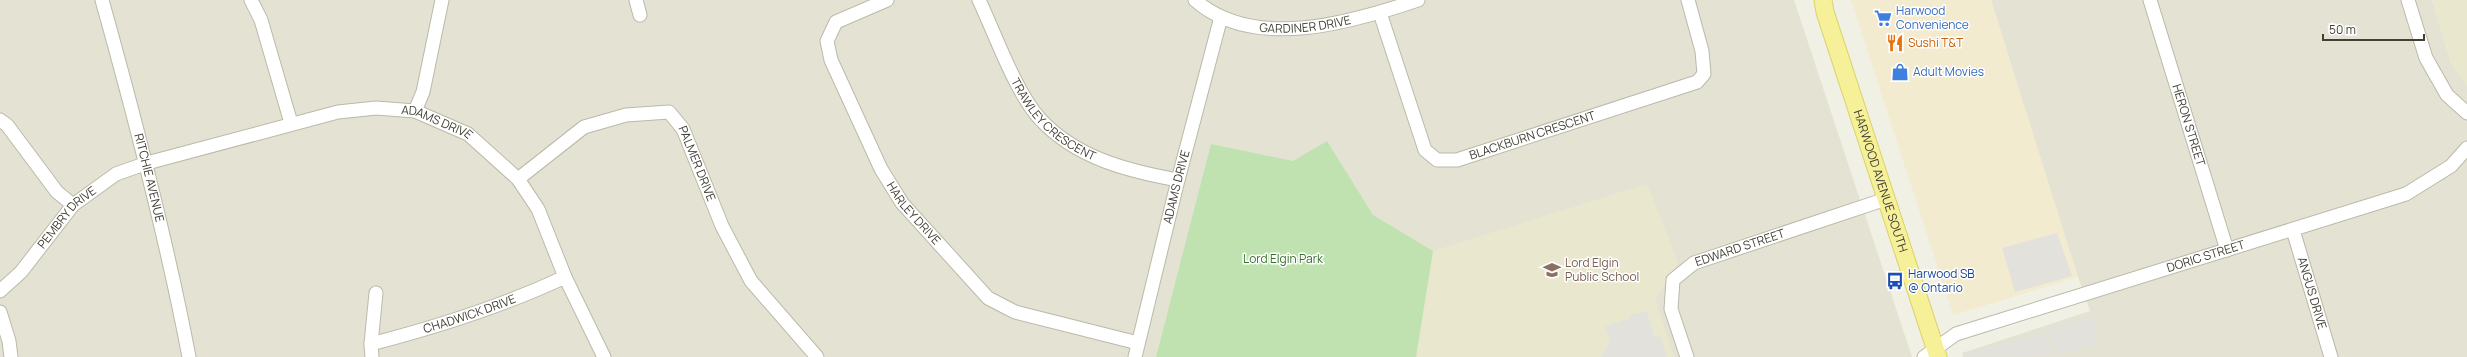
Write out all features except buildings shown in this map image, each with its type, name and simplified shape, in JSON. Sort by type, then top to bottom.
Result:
[{"type":"main road","name":"HARWOOD AVENUE SOUTH","points":[[1821,1],[1886,199],[1933,354]]},
{"type":"street","name":"RITCHIE AVENUE","points":[[102,0],[147,163],[174,278],[189,357]]},
{"type":"street","points":[[251,0],[261,20],[292,123]]},
{"type":"street","points":[[415,111],[423,92],[442,0]]},
{"type":"street","points":[[636,0],[640,15]]},
{"type":"street","name":"HARLEY DRIVE","points":[[887,0],[836,22],[827,41],[831,60],[881,169],[902,203],[988,298],[1015,312],[1138,343]]},
{"type":"street","name":"TRAWLEY CRESCENT","points":[[979,0],[1022,92],[1040,119],[1069,145],[1102,161],[1178,180]]},
{"type":"street","name":"GARDINER DRIVE","points":[[1195,0],[1221,17],[1264,27],[1313,28],[1380,13],[1418,0]]},
{"type":"street","name":"BLACKBURN CRESCENT","points":[[1380,13],[1425,150],[1437,160],[1457,160],[1698,82],[1704,74],[1702,51],[1688,0]]},
{"type":"street","name":"HERON STREET","points":[[2150,0],[2227,250]]},
{"type":"street","points":[[2408,0],[2426,58],[2447,95],[2467,113]]},
{"type":"street","name":"ADAMS DRIVE","points":[[1135,357],[1178,180],[1221,17]]},
{"type":"street","name":"ADAMS DRIVE","points":[[147,163],[292,123],[338,112],[376,108],[415,111],[468,134],[518,179],[538,209],[565,277],[604,357]]},
{"type":"street","name":"PALMER DRIVE","points":[[518,179],[584,127],[626,115],[669,112],[683,129],[722,226],[750,281],[817,357]]},
{"type":"street","points":[[0,120],[8,125],[57,192],[73,205]]},
{"type":"street","name":"DORIC STREET","points":[[1933,354],[1956,334],[2406,194],[2451,166],[2467,148]]},
{"type":"street","name":"PEMBRY DRIVE","points":[[0,291],[21,272],[73,205],[116,174],[147,163]]},
{"type":"street","name":"EDWARD STREET","points":[[1687,357],[1671,309],[1673,280],[1694,263],[1886,199]]},
{"type":"street","name":"ANGUS DRIVE","points":[[2293,230],[2331,357]]},
{"type":"street","name":"CHADWICK DRIVE","points":[[376,293],[371,351],[428,329],[495,306],[565,277]]},
{"type":"street","points":[[0,312],[9,342],[11,357]]},
{"type":"shaded area","points":[[0,0],[1794,0],[1912,357],[0,357]]},
{"type":"shaded area","points":[[1851,0],[1991,0],[2078,277],[1953,315]]},
{"type":"shaded area","points":[[1991,0],[2432,0],[2451,63],[2467,86],[2467,357],[1963,357],[1962,353],[2090,311],[2063,234]]},
{"type":"shaded area","points":[[2432,0],[2467,0],[2467,86],[2451,63]]},
{"type":"shaded area","name":"Lord Elgin Public School","points":[[1647,184],[1678,263],[1655,299],[1674,357],[1416,357],[1433,251]]},
{"type":"shaded area","points":[[2057,233],[2072,276],[2015,292],[2002,248]]},
{"type":"shaded area","points":[[1647,311],[1654,337],[1660,336],[1667,357],[1602,357],[1610,342],[1605,326],[1630,318],[1630,315]]},
{"type":"shaded area","points":[[2091,316],[2099,343],[2057,355],[2048,328]]},
{"type":"shaded area","points":[[2045,332],[2053,356],[1966,357],[1966,355]]},
{"type":"green space","name":"Lord Elgin Park","points":[[1327,141],[1373,215],[1433,251],[1416,357],[1156,357],[1211,144],[1293,161]]},
{"type":"place","name":"Harwood Convenience","points":[[1883,18]]},
{"type":"place","name":"Sushi T&T","points":[[1895,43]]},
{"type":"place","name":"Adult Movies","points":[[1900,72]]},
{"type":"place","name":"Lord Elgin Public School","points":[[1552,270]]},
{"type":"place","name":"Harwood SB @ Ontario","points":[[1895,281]]}]
